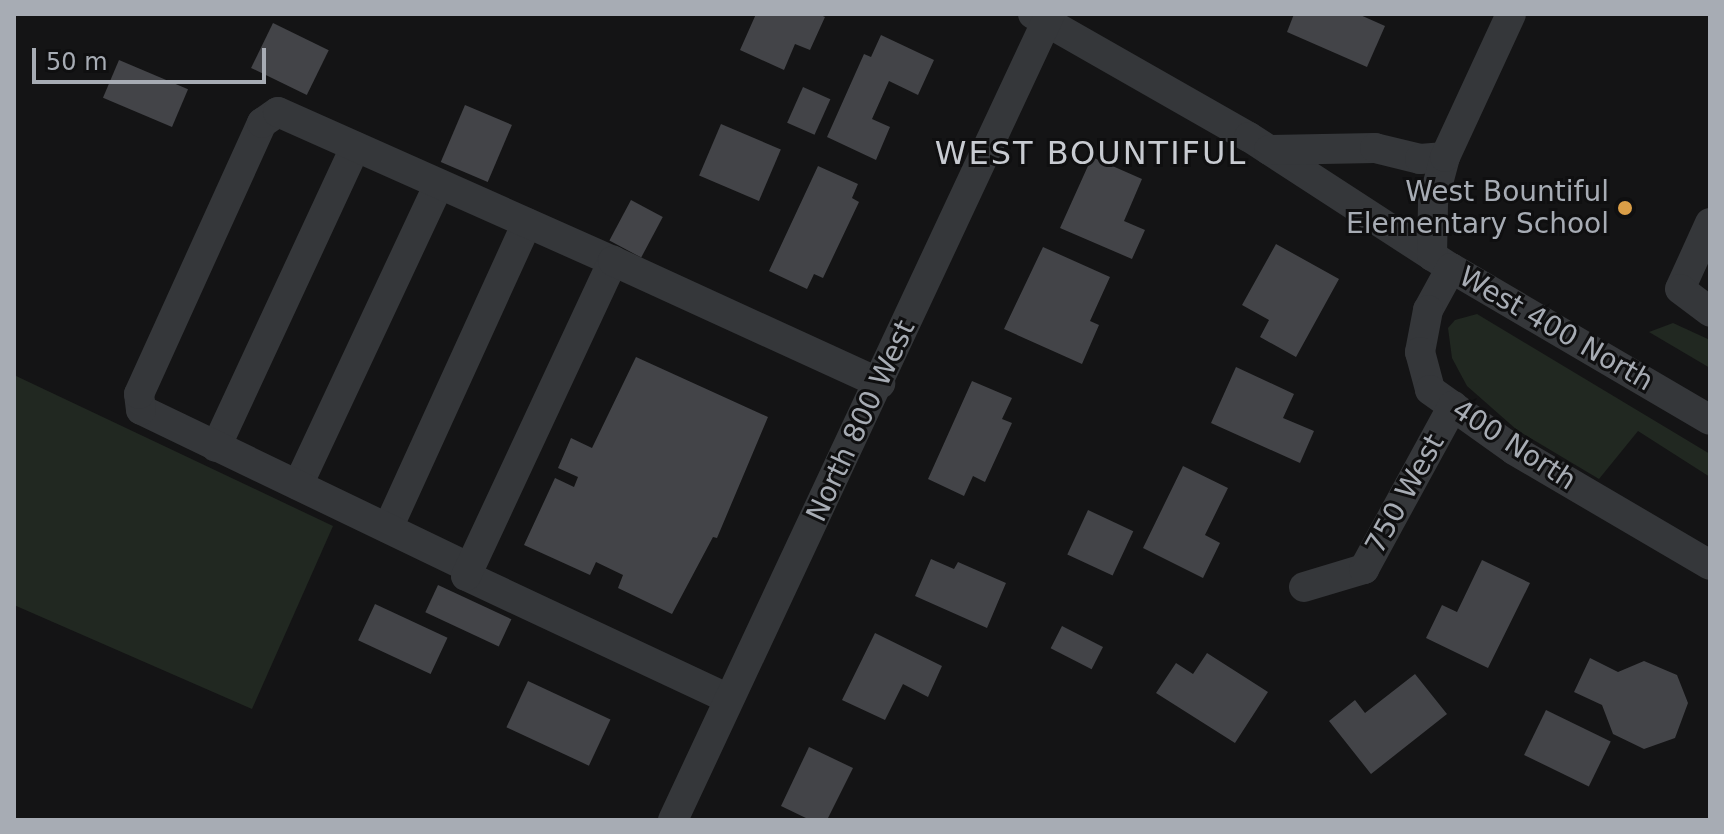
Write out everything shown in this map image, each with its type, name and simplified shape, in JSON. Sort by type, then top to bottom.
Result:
[{"type":"street","points":[[1442,262],[1433,202],[1445,157],[1511,14]]},
{"type":"street","name":"West 400 North","points":[[1043,16],[1269,150],[1442,262],[1710,420]]},
{"type":"street","name":"North 800 West","points":[[673,820],[880,383],[1043,16]]},
{"type":"street","points":[[470,568],[141,410],[139,394],[255,137],[262,123],[278,112],[880,383]]},
{"type":"street","points":[[216,447],[355,147]]},
{"type":"street","points":[[1269,150],[1375,148],[1420,159],[1445,157]]},
{"type":"street","points":[[298,485],[439,184]]},
{"type":"street","points":[[388,528],[527,223]]},
{"type":"street","points":[[1710,223],[1680,289],[1710,312]]},
{"type":"street","points":[[613,261],[466,576],[729,699]]},
{"type":"street","name":"400 North","points":[[1442,262],[1420,352],[1430,390],[1514,450],[1710,565]]},
{"type":"street","name":"750 West","points":[[1304,587],[1364,569],[1453,406]]},
{"type":"shaded area","points":[[1477,314],[1710,454],[1710,477],[1638,431],[1599,479],[1517,430],[1467,386],[1452,358],[1448,328],[1455,320]]},
{"type":"shaded area","points":[[1673,323],[1710,340],[1710,368],[1649,332]]},
{"type":"shaded area","points":[[14,375],[333,526],[252,709],[14,605]]},
{"type":"building","points":[[756,14],[818,14],[825,17],[810,50],[795,44],[784,70],[740,50]]},
{"type":"building","points":[[1294,14],[1358,14],[1385,26],[1367,67],[1287,32]]},
{"type":"building","points":[[273,23],[329,50],[307,95],[251,68]]},
{"type":"building","points":[[881,35],[934,60],[918,95],[889,81],[872,119],[890,127],[876,160],[827,137],[864,54],[871,57]]},
{"type":"building","points":[[119,60],[188,89],[172,127],[103,98]]},
{"type":"building","points":[[803,87],[830,99],[815,135],[787,123]]},
{"type":"building","points":[[465,105],[512,125],[488,182],[441,162]]},
{"type":"building","points":[[721,124],[781,149],[759,201],[699,176]]},
{"type":"building","points":[[1092,157],[1142,179],[1124,221],[1145,230],[1132,259],[1060,228]]},
{"type":"building","points":[[818,166],[858,184],[852,198],[859,202],[823,278],[814,274],[807,289],[769,271]]},
{"type":"building","points":[[631,200],[663,217],[641,258],[609,241]]},
{"type":"building","points":[[1276,244],[1339,279],[1296,357],[1260,337],[1269,320],[1242,305]]},
{"type":"building","points":[[1043,247],[1110,277],[1090,321],[1099,325],[1082,364],[1004,329]]},
{"type":"building","points":[[636,357],[768,417],[717,538],[713,537],[672,614],[618,588],[623,575],[596,562],[590,575],[524,545],[555,478],[574,487],[578,477],[558,468],[571,438],[592,448]]},
{"type":"building","points":[[1236,367],[1294,394],[1283,418],[1314,431],[1300,463],[1211,423]]},
{"type":"building","points":[[972,381],[1012,398],[1002,419],[1012,423],[985,482],[973,476],[964,496],[928,479]]},
{"type":"building","points":[[1183,466],[1228,488],[1205,535],[1220,543],[1203,578],[1143,548]]},
{"type":"building","points":[[1088,510],[1133,531],[1113,576],[1067,554]]},
{"type":"building","points":[[931,559],[954,569],[958,562],[1006,583],[987,628],[915,596]]},
{"type":"building","points":[[1482,560],[1530,583],[1488,668],[1426,638],[1442,605],[1457,612]]},
{"type":"building","points":[[438,585],[511,619],[499,646],[425,612]]},
{"type":"building","points":[[375,604],[448,638],[431,674],[358,640]]},
{"type":"building","points":[[1062,626],[1103,647],[1092,669],[1051,648]]},
{"type":"building","points":[[875,633],[942,666],[928,697],[903,684],[885,720],[842,700]]},
{"type":"building","points":[[1207,653],[1268,692],[1235,743],[1156,693],[1176,663],[1193,674]]},
{"type":"building","points":[[1590,658],[1618,672],[1644,661],[1677,675],[1688,703],[1675,738],[1644,749],[1613,734],[1602,705],[1574,692]]},
{"type":"building","points":[[1415,674],[1447,714],[1371,774],[1329,721],[1355,700],[1365,713]]},
{"type":"building","points":[[528,681],[610,719],[589,766],[506,727]]},
{"type":"building","points":[[1546,710],[1611,742],[1589,787],[1524,755]]},
{"type":"building","points":[[809,747],[853,768],[827,820],[810,820],[781,806]]},
{"type":"place","name":"West Bountiful Elementary School","points":[[1625,208]]},
{"type":"district","name":"WEST BOUNTIFUL","points":[[1091,153]]}]
